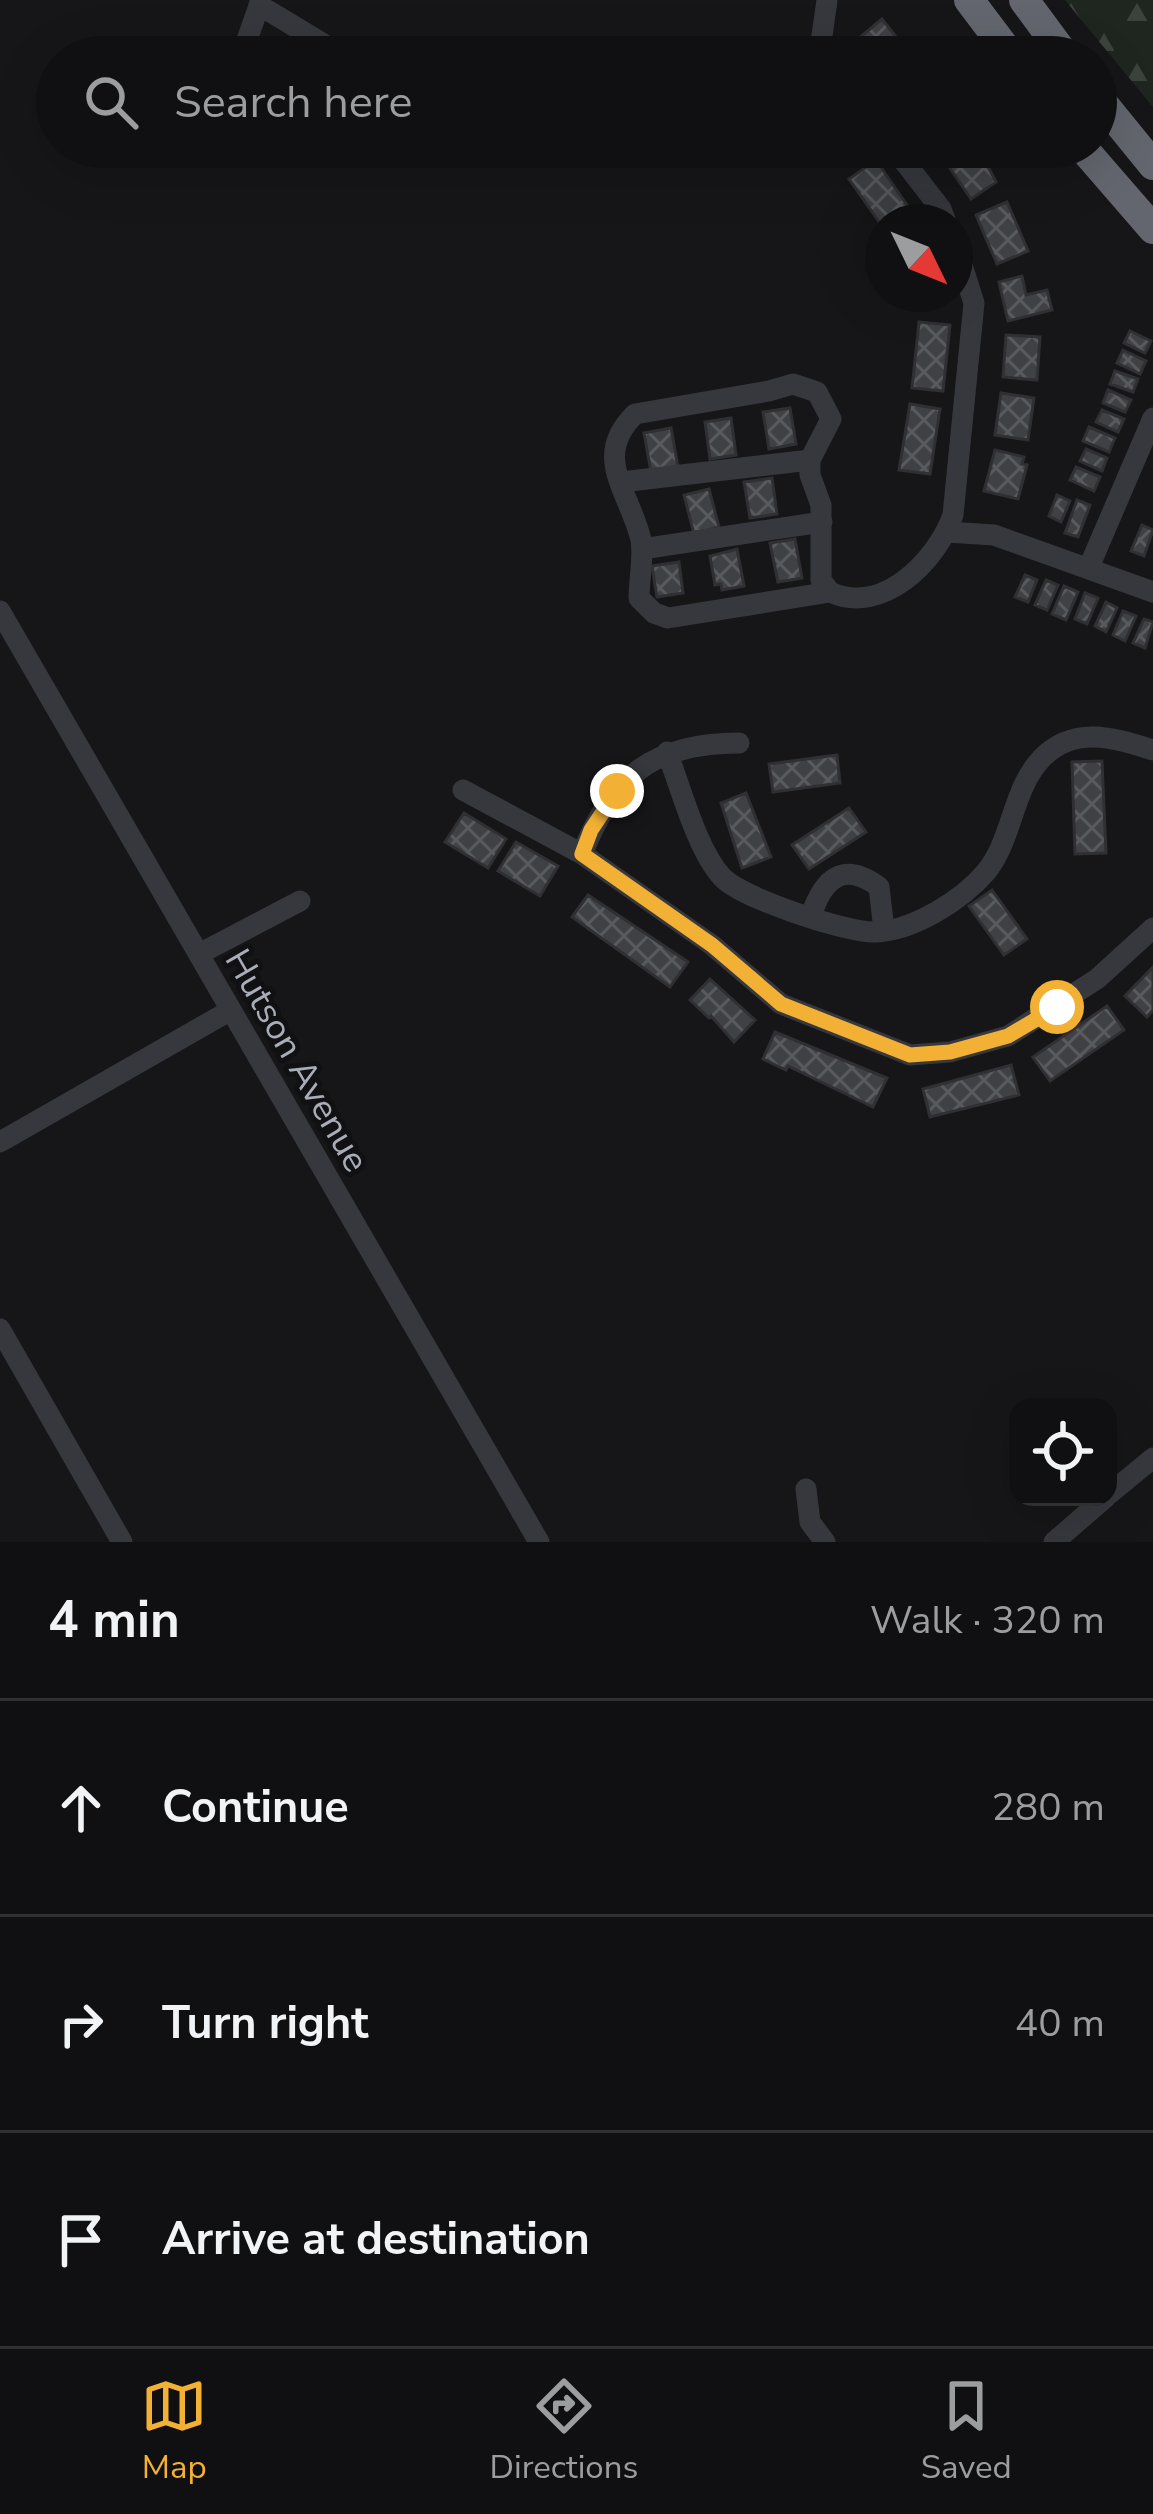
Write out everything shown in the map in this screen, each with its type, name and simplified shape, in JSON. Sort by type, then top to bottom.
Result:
[{"type":"highway","points":[[969,0],[996,36]]},
{"type":"highway","points":[[1024,0],[1051,36]]},
{"type":"highway","points":[[1117,121],[1153,165]]},
{"type":"highway","points":[[1100,168],[1153,230]]},
{"type":"street","points":[[822,36],[827,0]]},
{"type":"street","points":[[248,36],[260,3],[312,36]]},
{"type":"street","points":[[909,168],[937,204]]},
{"type":"street","points":[[830,592],[820,580],[821,506],[809,476],[810,460],[831,419],[817,392],[794,384],[635,414],[613,446],[614,466],[642,549],[639,598],[654,613],[668,618],[830,592],[854,600],[882,596],[913,573],[947,532],[953,515],[973,300]]},
{"type":"street","points":[[1089,567],[1146,447],[1153,418]]},
{"type":"street","points":[[621,482],[810,460]]},
{"type":"street","points":[[642,549],[822,522]]},
{"type":"street","points":[[947,532],[994,535],[1153,592]]},
{"type":"street","name":"Hutson Avenue","points":[[0,611],[539,1542]]},
{"type":"street","points":[[668,752],[719,875],[734,888],[872,932],[932,914],[982,877],[1001,853],[1025,785],[1042,758],[1076,738],[1091,735],[1153,750]]},
{"type":"street","points":[[582,854],[591,830],[628,776],[668,752],[696,743],[739,743]]},
{"type":"street","points":[[463,790],[582,854],[712,945],[781,1004],[910,1055],[950,1052],[1008,1036],[1097,979],[1153,928]]},
{"type":"street","points":[[811,916],[820,890],[840,875],[862,874],[879,886],[884,930]]},
{"type":"street","points":[[199,954],[300,901]]},
{"type":"street","points":[[0,1142],[231,1010]]},
{"type":"street","points":[[0,1329],[122,1542]]},
{"type":"street","points":[[1117,1488],[1153,1458]]},
{"type":"street","points":[[806,1490],[810,1522],[825,1542]]},
{"type":"street","points":[[1054,1542],[1095,1506]]},
{"type":"green space","points":[[1065,0],[1153,0],[1153,107],[1117,63],[1117,36],[1095,36]]},
{"type":"building","points":[[882,19],[895,36],[862,36]]},
{"type":"building","points":[[865,168],[882,168],[906,204],[867,204],[849,179]]},
{"type":"building","points":[[950,168],[989,168],[996,182],[971,199]]},
{"type":"building","points":[[1007,202],[1028,251],[997,264],[976,215]]},
{"type":"building","points":[[1022,276],[1026,295],[1047,290],[1052,310],[1008,321],[999,282]]},
{"type":"building","points":[[919,322],[950,325],[943,391],[912,388]]},
{"type":"building","points":[[1130,331],[1151,341],[1145,353],[1124,343]]},
{"type":"building","points":[[1006,335],[1040,337],[1037,380],[1003,377]]},
{"type":"building","points":[[1123,350],[1146,361],[1140,374],[1117,363]]},
{"type":"building","points":[[1115,371],[1138,379],[1133,392],[1110,384]]},
{"type":"building","points":[[1108,390],[1131,400],[1125,412],[1103,403]]},
{"type":"building","points":[[1001,393],[1034,398],[1028,440],[995,435]]},
{"type":"building","points":[[910,404],[940,409],[930,474],[899,470]]},
{"type":"building","points":[[790,408],[796,444],[769,449],[763,412]]},
{"type":"building","points":[[1102,410],[1124,419],[1118,432],[1096,422]]},
{"type":"building","points":[[731,418],[736,455],[710,459],[705,422]]},
{"type":"building","points":[[1089,427],[1115,438],[1109,452],[1083,441]]},
{"type":"building","points":[[671,428],[678,467],[651,472],[644,433]]},
{"type":"building","points":[[1086,449],[1107,458],[1102,471],[1080,461]]},
{"type":"building","points":[[995,450],[1024,457],[1022,464],[1027,465],[1018,499],[984,491]]},
{"type":"building","points":[[1076,467],[1100,477],[1094,491],[1070,480]]},
{"type":"building","points":[[772,478],[777,514],[750,518],[744,482]]},
{"type":"building","points":[[709,489],[719,527],[694,534],[684,495]]},
{"type":"building","points":[[1057,495],[1070,501],[1061,522],[1049,516]]},
{"type":"building","points":[[1077,500],[1090,505],[1078,537],[1065,533]]},
{"type":"building","points":[[1142,525],[1153,530],[1144,556],[1131,551]]},
{"type":"building","points":[[795,539],[802,578],[778,582],[770,543]]},
{"type":"building","points":[[737,549],[744,586],[722,590],[721,584],[715,585],[710,556]]},
{"type":"building","points":[[679,562],[683,593],[657,597],[652,566]]},
{"type":"building","points":[[1025,575],[1037,580],[1028,602],[1015,597]]},
{"type":"building","points":[[1046,580],[1058,585],[1047,610],[1035,605]]},
{"type":"building","points":[[1064,586],[1078,592],[1066,620],[1052,614]]},
{"type":"building","points":[[1085,593],[1098,598],[1087,624],[1075,619]]},
{"type":"building","points":[[1106,602],[1117,608],[1106,632],[1095,626]]},
{"type":"building","points":[[1123,611],[1136,616],[1125,641],[1113,635]]},
{"type":"building","points":[[1144,619],[1153,622],[1145,648],[1133,643]]},
{"type":"building","points":[[837,755],[840,783],[773,792],[769,764]]},
{"type":"building","points":[[1102,761],[1106,853],[1075,854],[1072,762]]},
{"type":"building","points":[[746,793],[771,857],[742,868],[721,803]]},
{"type":"building","points":[[849,808],[866,832],[809,869],[792,845]]},
{"type":"building","points":[[464,813],[506,839],[488,868],[445,842]]},
{"type":"building","points":[[516,842],[558,866],[540,896],[498,871]]},
{"type":"building","points":[[992,890],[1027,939],[1004,955],[969,906]]},
{"type":"building","points":[[588,895],[688,962],[670,987],[572,917]]},
{"type":"building","points":[[1153,967],[1153,1010],[1147,1017],[1125,996]]},
{"type":"building","points":[[710,979],[755,1020],[734,1042],[690,1000]]},
{"type":"building","points":[[1107,1006],[1124,1030],[1050,1081],[1033,1057]]},
{"type":"building","points":[[775,1032],[887,1078],[873,1107],[763,1059]]},
{"type":"building","points":[[1011,1065],[1019,1095],[930,1117],[923,1089]]},
{"type":"route","points":[[617,791],[591,830],[582,854],[712,945],[781,1004],[910,1055],[950,1052],[1008,1036],[1057,1007]]}]
